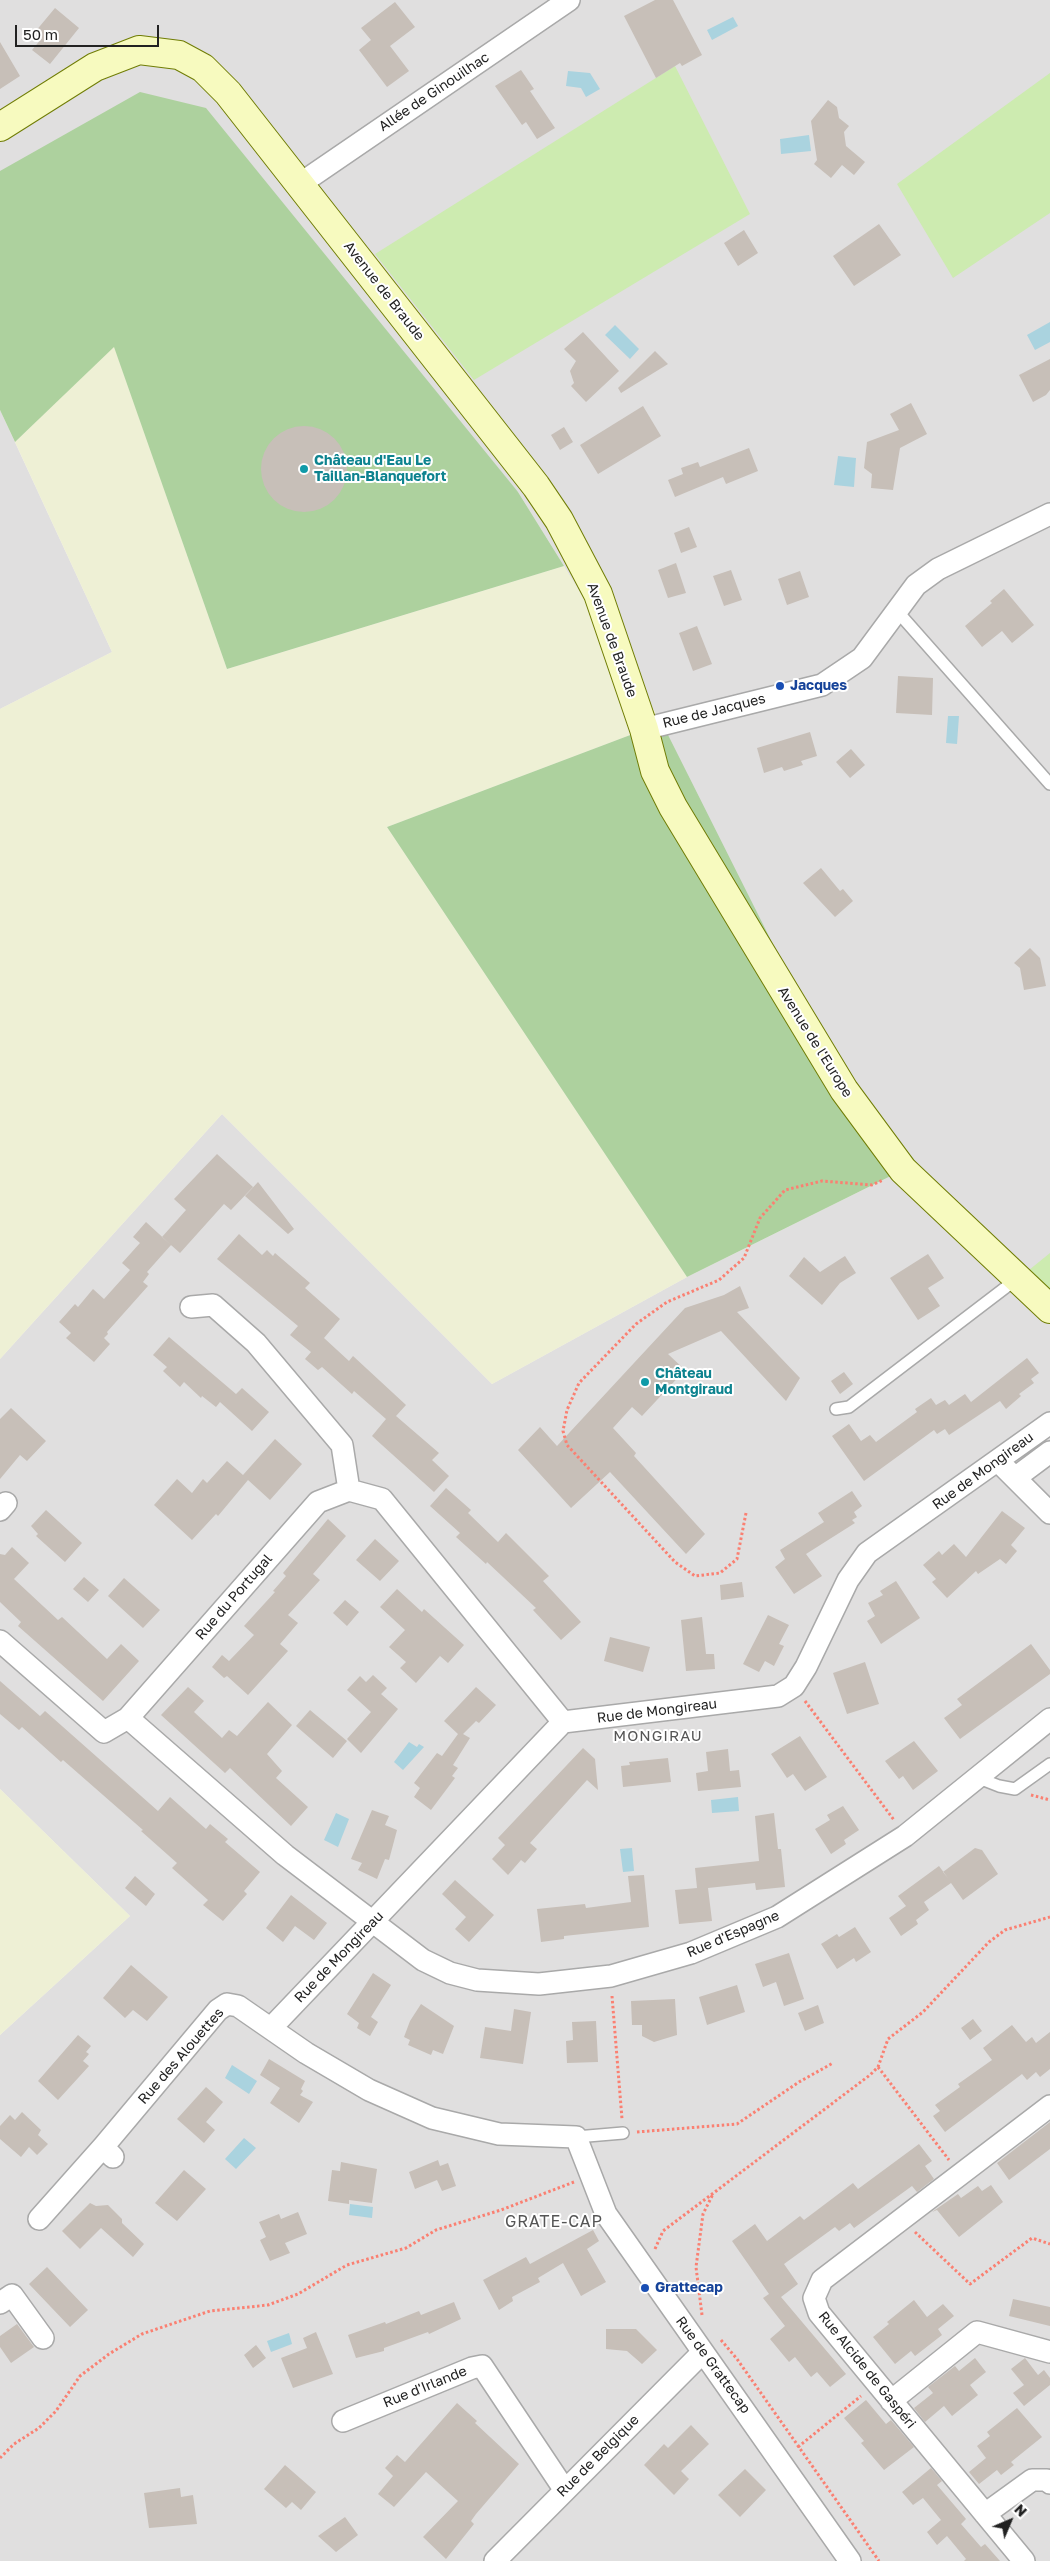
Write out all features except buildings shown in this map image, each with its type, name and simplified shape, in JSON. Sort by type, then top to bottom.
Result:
[{"type":"street","name":"Allée de Ginouilhac","points":[[300,184],[569,0]]},
{"type":"street","name":"Avenue de Braude","points":[[0,127],[95,67],[139,50],[179,55],[203,68],[228,93],[300,184],[536,486],[559,520],[598,594],[644,729]]},
{"type":"street","name":"Rue de Jacques","points":[[644,729],[822,685],[862,658],[916,585],[938,569],[1050,514]]},
{"type":"street","name":"Avenue de l'Europe","points":[[644,729],[655,770],[673,808],[844,1090],[903,1170],[1050,1309]]},
{"type":"street","points":[[191,1307],[213,1305],[256,1343],[342,1446],[350,1490],[382,1499],[563,1722]]},
{"type":"street","name":"Rue de Mongireau","points":[[271,2028],[563,1722],[778,1696],[794,1686],[806,1667],[848,1580],[867,1553],[1050,1423]]},
{"type":"street","name":"Rue de Mongireau","points":[[1015,1478],[1050,1452]]},
{"type":"street","points":[[998,1461],[1050,1513]]},
{"type":"street","name":"Rue du Portugal","points":[[0,1641],[104,1732],[128,1718],[318,1502],[350,1490]]},
{"type":"street","points":[[128,1718],[285,1855],[373,1921]]},
{"type":"street","name":"Rue d'Espagne","points":[[373,1921],[423,1960],[450,1973],[477,1980],[539,1984],[611,1976],[691,1953],[777,1917],[905,1836],[1050,1719]]},
{"type":"street","name":"Rue des Alouettes","points":[[39,2219],[108,2152],[218,2010],[227,2004],[238,2006],[271,2028]]},
{"type":"street","points":[[271,2028],[306,2053],[369,2090],[432,2118],[499,2134],[576,2136]]},
{"type":"street","name":"Rue Alcide de Gaspéri","points":[[1024,2561],[819,2314],[814,2298],[822,2280],[1050,2106]]},
{"type":"street","name":"Rue de Grattecap","points":[[576,2136],[606,2214],[783,2463],[850,2561]]},
{"type":"street","points":[[0,2304],[12,2295],[43,2338]]},
{"type":"street","points":[[891,2401],[977,2332],[1050,2352]]},
{"type":"street","name":"Rue de Belgique","points":[[494,2561],[703,2352]]},
{"type":"street","name":"Rue d'Irlande","points":[[343,2421],[472,2368],[482,2366],[564,2489]]},
{"type":"street","points":[[985,2514],[1032,2480],[1048,2480],[1050,2483]]},
{"type":"lane","points":[[897,611],[1050,784]]},
{"type":"lane","points":[[836,1409],[849,1407],[1019,1278]]},
{"type":"lane","points":[[976,1778],[999,1786],[1015,1788],[1050,1764]]},
{"type":"lane","points":[[576,2136],[623,2133]]},
{"type":"path","points":[[746,1513],[737,1559],[720,1573],[695,1576],[675,1562],[567,1445],[563,1431],[567,1410],[579,1383],[636,1324],[667,1302],[719,1280],[744,1258],[760,1218],[785,1190],[822,1181],[872,1186],[903,1170]]},
{"type":"path","points":[[794,1686],[905,1836]]},
{"type":"path","points":[[654,2253],[656,2244],[663,2232],[878,2067],[888,2039],[922,2012],[989,1942],[1005,1930],[1050,1917]]},
{"type":"path","points":[[611,1976],[623,2133],[737,2124],[799,2082],[833,2063]]},
{"type":"path","points":[[878,2067],[959,2174]]},
{"type":"path","points":[[0,2458],[14,2444],[39,2428],[56,2411],[80,2376],[109,2354],[142,2334],[210,2311],[268,2305],[298,2294],[347,2265],[406,2248],[436,2230],[501,2210],[591,2176]]},
{"type":"path","points":[[704,2320],[699,2300],[696,2267],[703,2214],[715,2192]]},
{"type":"path","points":[[901,2218],[970,2284],[1032,2238],[1050,2244]]},
{"type":"path","points":[[783,2463],[799,2446],[877,2383]]},
{"type":"shaded area","points":[[0,0],[1050,0],[1050,2561],[0,2561],[0,2035],[130,1916],[0,1789],[0,1359],[222,1114],[492,1384],[687,1277],[917,1163],[872,1108],[798,994],[564,566],[518,492],[0,171]]},
{"type":"shaded area","points":[[0,410],[112,652],[0,709]]},
{"type":"green space","points":[[675,66],[750,214],[474,380],[375,254]]},
{"type":"green space","points":[[1050,73],[1050,213],[953,278],[897,184]]},
{"type":"green space","points":[[140,92],[206,108],[518,492],[564,566],[227,669],[114,347],[15,442],[0,410],[0,171]]},
{"type":"green space","points":[[114,346],[227,669],[564,566],[662,723],[387,827],[687,1277],[492,1384],[222,1114],[0,1359],[0,709],[112,652],[15,442]]},
{"type":"green space","points":[[662,723],[798,994],[872,1108],[917,1163],[687,1277],[387,827]]},
{"type":"green space","points":[[1050,1253],[1050,1290],[1029,1270]]},
{"type":"green space","points":[[0,1789],[130,1916],[0,2035]]},
{"type":"water","points":[[733,17],[738,26],[712,40],[707,30]]},
{"type":"water","points":[[568,71],[590,73],[600,89],[586,97],[581,88],[566,86]]},
{"type":"water","points":[[809,135],[811,151],[781,154],[780,139]]},
{"type":"water","points":[[1050,322],[1050,342],[1035,350],[1027,335]]},
{"type":"water","points":[[615,325],[639,349],[630,359],[605,335]]},
{"type":"water","points":[[838,456],[856,458],[854,487],[834,485]]},
{"type":"water","points":[[948,716],[959,716],[957,744],[946,743]]},
{"type":"water","points":[[409,1742],[417,1747],[419,1744],[424,1747],[403,1770],[394,1762]]},
{"type":"water","points":[[738,1797],[739,1811],[712,1813],[711,1800]]},
{"type":"water","points":[[336,1813],[349,1819],[338,1847],[324,1840]]},
{"type":"water","points":[[632,1848],[634,1871],[623,1872],[620,1849]]},
{"type":"water","points":[[232,2065],[257,2081],[249,2094],[225,2078]]},
{"type":"water","points":[[244,2138],[256,2148],[236,2169],[225,2159]]},
{"type":"water","points":[[350,2204],[373,2207],[372,2218],[349,2215]]},
{"type":"water","points":[[289,2333],[292,2344],[271,2352],[267,2341]]},
{"type":"place","name":"Château d'Eau Le Taillan-Blanquefort","points":[[304,469]]},
{"type":"place","name":"Jacques","points":[[780,686]]},
{"type":"place","name":"Château Montgiraud","points":[[645,1382]]},
{"type":"place","name":"Grattecap","points":[[645,2288]]},
{"type":"district","name":"MONGIRAU","points":[[658,1736]]},
{"type":"district","name":"GRATE-CAP","points":[[554,2222]]}]
